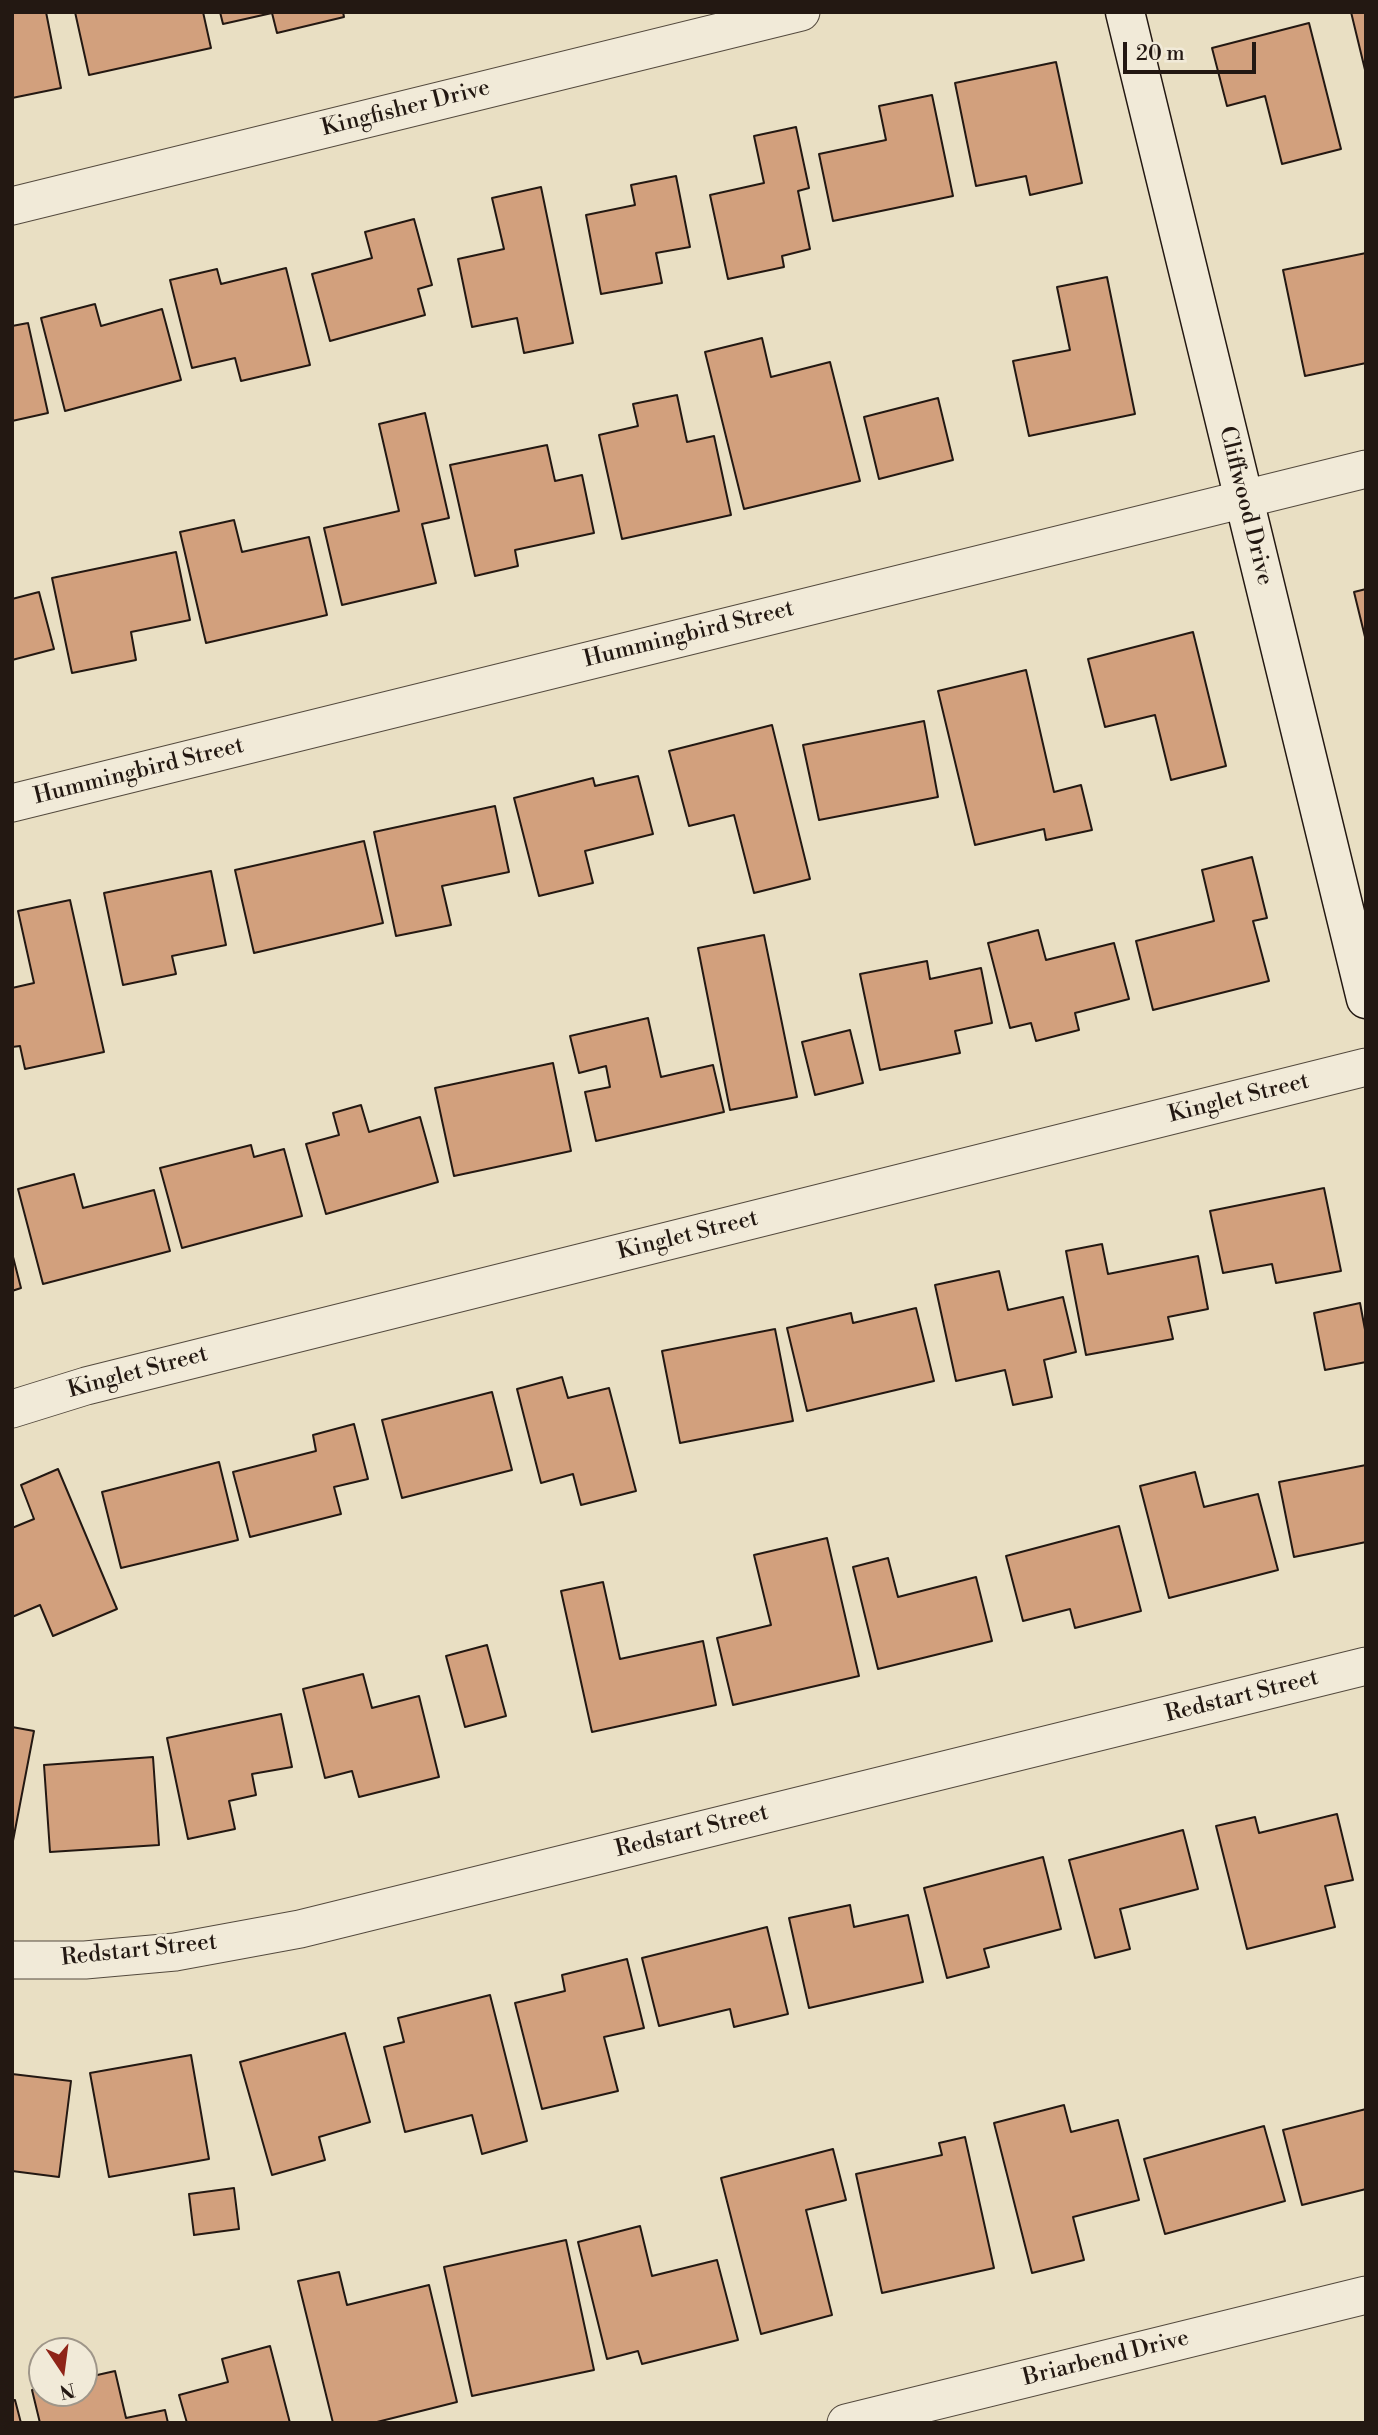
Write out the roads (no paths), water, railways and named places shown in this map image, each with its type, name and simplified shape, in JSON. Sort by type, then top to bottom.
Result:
[{"type":"street","name":"Kingfisher Drive","points":[[12,206],[801,12]]},
{"type":"street","name":"Cliffwood Drive","points":[[1125,12],[1366,999]]},
{"type":"street","name":"Hummingbird Street","points":[[12,803],[1366,469]]},
{"type":"street","name":"Kinglet Street","points":[[12,1409],[99,1382],[1366,1067]]},
{"type":"street","name":"Redstart Street","points":[[12,1960],[85,1961],[176,1952],[300,1929],[1366,1667]]},
{"type":"street","name":"Briarbend Drive","points":[[846,2423],[1366,2295]]}]
